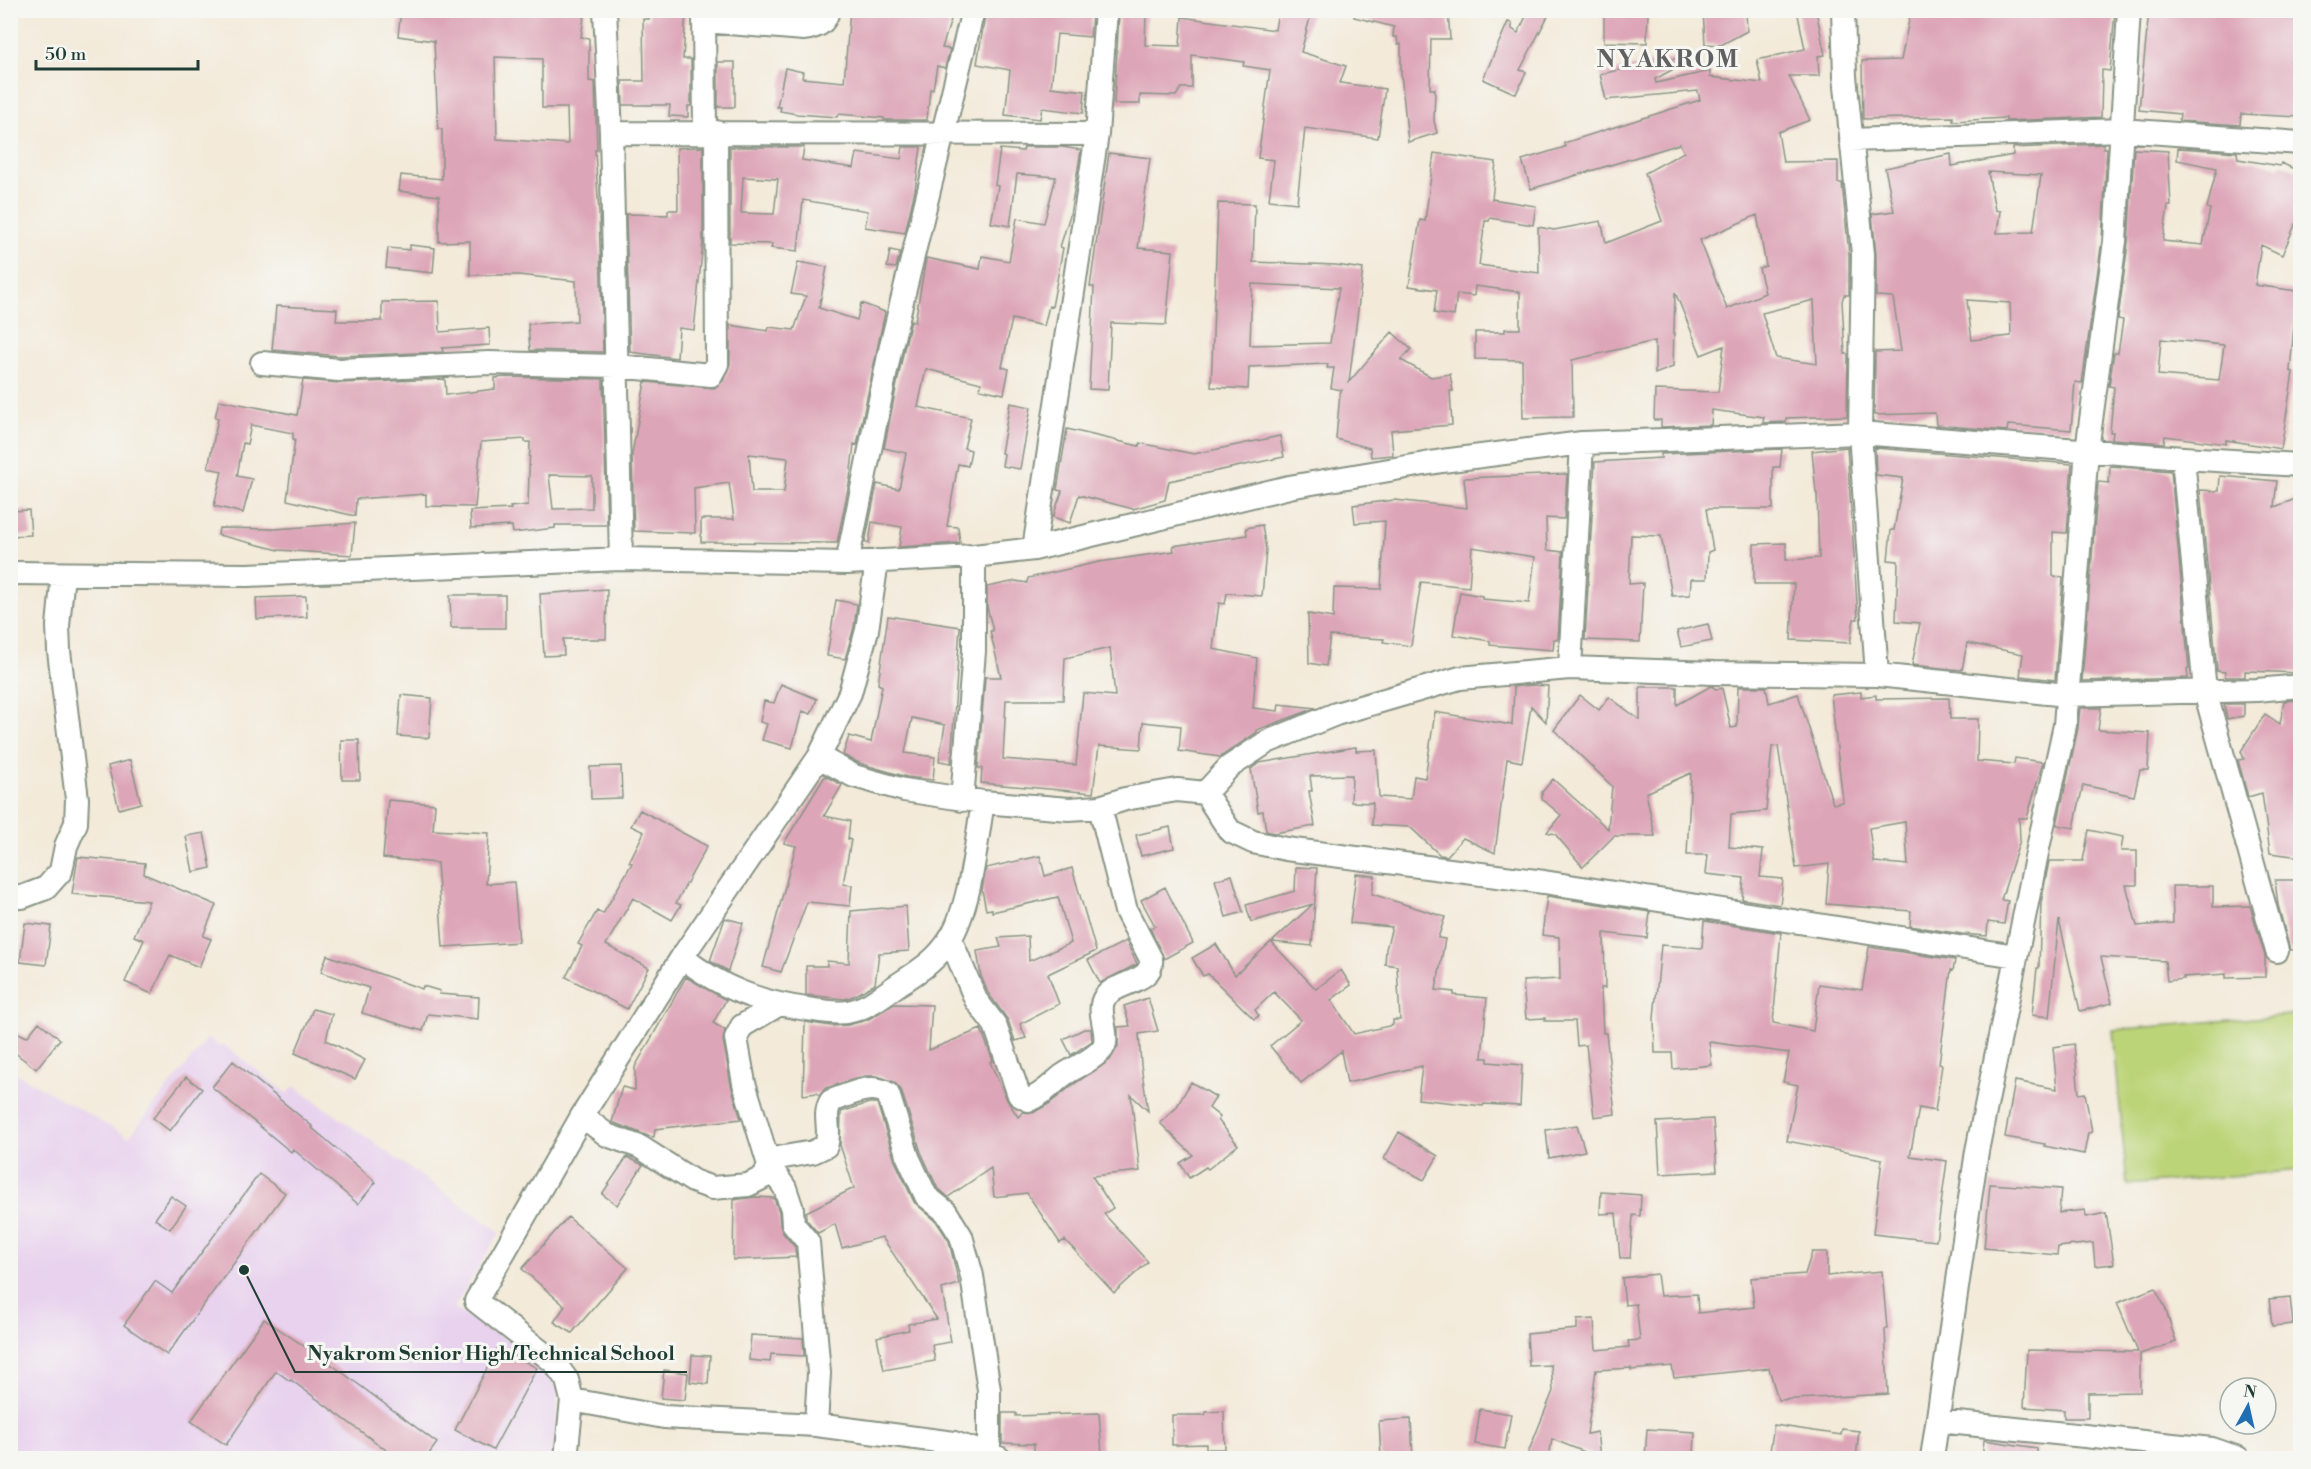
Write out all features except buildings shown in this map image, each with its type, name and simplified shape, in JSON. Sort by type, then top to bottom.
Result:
[{"type":"street","points":[[605,10],[611,133],[621,559]]},
{"type":"street","points":[[262,363],[339,370],[489,363],[617,366],[711,375],[717,364],[704,16],[804,28],[818,27],[827,17],[828,10]]},
{"type":"street","points":[[847,563],[891,346],[973,10]]},
{"type":"street","points":[[1034,549],[1097,134],[1106,10]]},
{"type":"street","points":[[1844,10],[1845,76],[1863,254],[1860,433],[1877,675]]},
{"type":"street","points":[[1932,1458],[1977,1151],[2065,725],[2087,450],[2115,242],[2129,10]]},
{"type":"street","points":[[1851,140],[2121,130],[2301,143]]},
{"type":"street","points":[[611,133],[1097,134]]},
{"type":"street","points":[[10,573],[248,575],[621,559],[847,563],[974,556],[1034,549],[1289,488],[1442,461],[1582,443],[1860,433],[2301,465]]},
{"type":"street","points":[[1570,668],[1582,443]]},
{"type":"street","points":[[2182,458],[2205,691],[2277,951]]},
{"type":"street","points":[[682,957],[704,974],[741,994],[778,1005],[830,1013],[848,1012],[866,1005],[932,963],[950,938],[964,905],[973,801],[974,556]]},
{"type":"street","points":[[566,1458],[572,1400],[567,1380],[554,1362],[476,1301],[582,1116],[682,957],[819,757],[850,693],[867,630],[877,561]]},
{"type":"street","points":[[10,897],[22,897],[46,888],[61,871],[66,846],[75,823],[78,799],[58,651],[63,574]]},
{"type":"street","points":[[1205,794],[1229,767],[1267,742],[1336,714],[1460,678],[1570,668],[1877,675],[2067,695],[2301,686]]},
{"type":"street","points":[[819,757],[854,776],[903,790],[973,801],[1069,809],[1100,807],[1125,799],[1177,790],[1205,794],[1230,831],[1254,842],[1286,849],[1544,882],[2016,956]]},
{"type":"street","points":[[950,938],[976,1000],[994,1025],[1019,1095],[1028,1100],[1036,1097],[1063,1076],[1098,1054],[1106,1040],[1102,1006],[1104,999],[1112,991],[1149,973],[1152,967],[1151,959],[1126,911],[1100,807]]},
{"type":"street","points":[[778,1005],[742,1026],[736,1038],[744,1083],[769,1165],[785,1188],[792,1209],[793,1224],[808,1242],[819,1373],[816,1425]]},
{"type":"street","points":[[572,1400],[664,1417],[816,1425],[954,1443],[994,1457],[989,1390],[972,1276],[964,1246],[961,1236],[946,1212],[926,1196],[908,1157],[888,1094],[881,1089],[872,1088],[831,1101],[826,1109],[830,1136],[826,1146],[813,1152],[778,1158],[769,1165],[764,1177],[748,1185],[712,1188],[693,1180],[640,1147],[607,1135],[582,1116]]},
{"type":"street","points":[[1938,1421],[2212,1449],[2238,1458]]},
{"type":"shaded area","points":[[208,1038],[220,1047],[223,1044],[288,1094],[294,1086],[500,1232],[454,1308],[542,1361],[558,1392],[552,1458],[11,1458],[10,1070],[129,1137]]},
{"type":"green space","points":[[2300,1014],[2300,1170],[2127,1185],[2113,1030]]},
{"type":"place","name":"Nyakrom Senior High/Technical School","points":[[244,1270]]},
{"type":"district","name":"NYAKROM","points":[[1668,60]]}]
